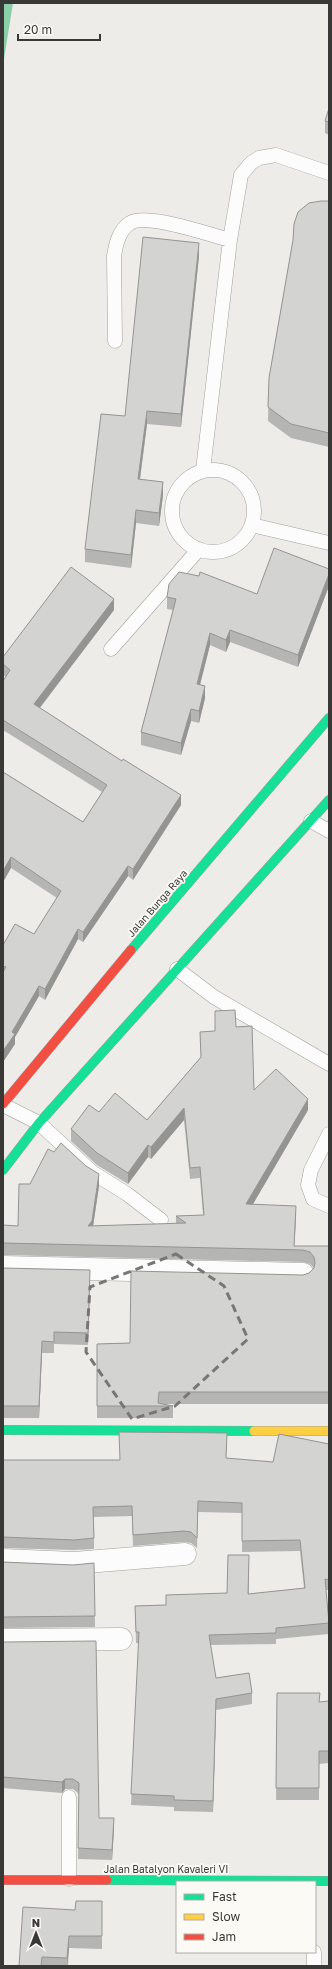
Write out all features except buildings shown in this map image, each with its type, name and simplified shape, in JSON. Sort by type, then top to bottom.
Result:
[{"type":"main road","name":"Jalan Bunga Raya","points":[[3,1105],[111,972],[329,718]]},
{"type":"main road","points":[[3,1170],[39,1123],[329,800]]},
{"type":"main road","points":[[3,1430],[329,1431]]},
{"type":"main road","name":"Jalan Batalyon Kavaleri VI","points":[[3,1880],[69,1879],[329,1881]]},
{"type":"street","points":[[3,1267],[303,1274]]},
{"type":"street","points":[[3,1560],[74,1563],[185,1554]]},
{"type":"street","points":[[3,1640],[121,1639]]},
{"type":"lane","points":[[203,470],[230,240],[241,175],[251,163],[259,158],[276,155],[329,173]]},
{"type":"lane","points":[[115,341],[114,256],[116,243],[123,230],[130,222],[140,220],[166,222],[230,240]]},
{"type":"lane","points":[[203,470],[223,470],[241,479],[253,495],[252,525],[249,533],[238,545],[223,552],[206,552],[190,546],[179,534],[173,522],[172,509],[174,496],[181,484],[191,475],[203,470]]},
{"type":"lane","points":[[252,525],[329,543]]},
{"type":"lane","points":[[111,648],[199,549]]},
{"type":"lane","points":[[311,821],[329,831]]},
{"type":"lane","points":[[177,969],[214,997],[329,1064]]},
{"type":"lane","points":[[3,1105],[39,1123],[92,1172],[127,1194],[161,1220]]},
{"type":"lane","points":[[329,1134],[311,1170],[308,1185],[313,1199],[329,1206]]},
{"type":"lane","points":[[69,1797],[69,1879]]},
{"type":"lane","points":[[314,1953],[314,1966]]},
{"type":"highlighted area","points":[[176,1254],[224,1286],[248,1339],[175,1406],[132,1419],[86,1352],[90,1287]]},
{"type":"shaded area","points":[[3,3],[13,3],[3,65]]},
{"type":"traffic: fast","points":[[131,950],[329,718]]},
{"type":"traffic: fast","points":[[3,1170],[39,1123],[329,800]]},
{"type":"traffic: fast","points":[[3,1430],[254,1431]]},
{"type":"traffic: fast","points":[[107,1880],[329,1881]]},
{"type":"traffic: slow","points":[[254,1431],[329,1431]]},
{"type":"traffic: jam","points":[[3,1104],[131,950]]},
{"type":"traffic: jam","points":[[3,1880],[107,1880]]}]
